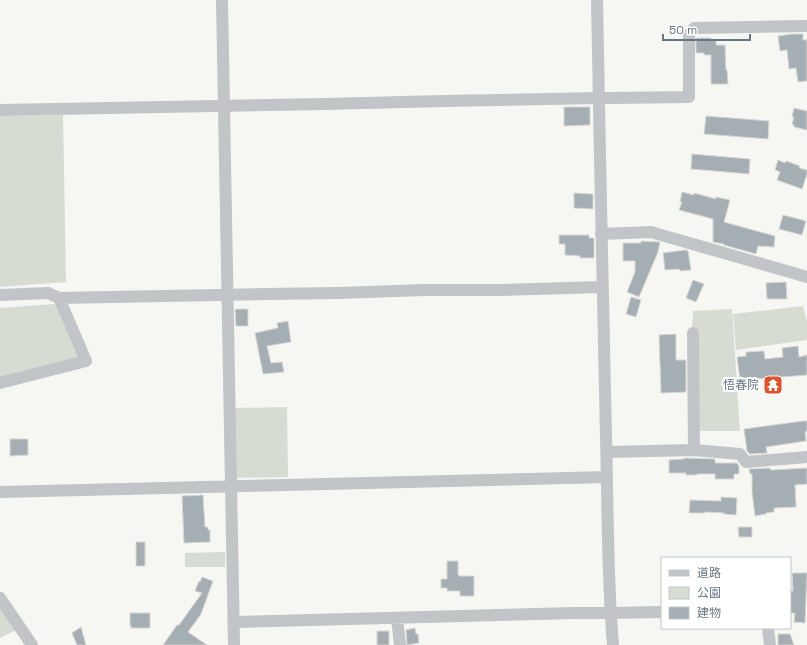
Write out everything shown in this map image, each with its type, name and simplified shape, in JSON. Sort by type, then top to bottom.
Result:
[{"type":"street","points":[[222,0],[234,645]]},
{"type":"street","points":[[597,0],[610,614],[613,645]]},
{"type":"street","points":[[0,110],[690,97],[688,35],[694,28],[807,26]]},
{"type":"street","points":[[602,234],[652,232],[807,277]]},
{"type":"street","points":[[0,295],[48,293],[59,298],[602,287]]},
{"type":"street","points":[[0,383],[86,361],[59,298]]},
{"type":"street","points":[[693,333],[694,450]]},
{"type":"street","points":[[606,452],[694,450],[740,454],[746,462],[807,457]]},
{"type":"street","points":[[0,492],[607,478]]},
{"type":"street","points":[[0,598],[32,645]]},
{"type":"street","points":[[234,622],[661,612]]},
{"type":"street","points":[[397,618],[400,645]]},
{"type":"street","points":[[768,629],[770,645]]},
{"type":"green space","points":[[63,115],[66,282],[0,287],[0,116]]},
{"type":"green space","points":[[55,304],[79,358],[0,379],[0,308]]},
{"type":"green space","points":[[803,306],[807,322],[807,340],[736,350],[733,314]]},
{"type":"green space","points":[[732,309],[740,431],[697,431],[692,329],[693,311]]},
{"type":"green space","points":[[287,407],[288,477],[235,478],[235,408]]},
{"type":"green space","points":[[225,552],[225,567],[185,567],[185,553]]},
{"type":"green space","points":[[0,606],[16,630],[0,638]]},
{"type":"building","points":[[803,34],[803,40],[807,40],[807,81],[798,82],[796,68],[789,69],[787,50],[780,51],[778,36]]},
{"type":"building","points":[[696,38],[711,38],[711,40],[716,40],[716,45],[725,45],[728,84],[711,84],[711,55],[696,53]]},
{"type":"building","points":[[564,107],[590,107],[590,125],[564,126]]},
{"type":"building","points":[[794,108],[807,111],[807,130],[794,127],[792,124]]},
{"type":"building","points":[[706,116],[769,121],[768,139],[704,134]]},
{"type":"building","points":[[692,154],[750,159],[749,174],[691,169]]},
{"type":"building","points":[[778,160],[785,163],[786,161],[800,166],[799,168],[807,170],[802,189],[777,180],[780,172],[775,170]]},
{"type":"building","points":[[682,192],[694,195],[694,193],[716,199],[716,197],[730,200],[724,222],[775,236],[774,247],[758,246],[756,254],[713,242],[713,219],[679,210],[682,202],[680,202]]},
{"type":"building","points":[[574,193],[593,194],[593,209],[574,208]]},
{"type":"building","points":[[783,215],[806,221],[802,235],[779,229]]},
{"type":"building","points":[[559,235],[589,235],[589,238],[594,238],[594,258],[580,258],[580,256],[565,255],[565,244],[559,244]]},
{"type":"building","points":[[641,241],[660,242],[658,252],[639,297],[627,292],[635,272],[635,261],[623,261],[623,243],[641,243]]},
{"type":"building","points":[[688,251],[691,270],[665,270],[663,253]]},
{"type":"building","points":[[693,280],[704,284],[696,302],[686,298]]},
{"type":"building","points":[[786,282],[787,299],[767,299],[766,283]]},
{"type":"building","points":[[631,297],[641,300],[636,317],[626,314]]},
{"type":"building","points":[[236,309],[248,309],[248,326],[236,326]]},
{"type":"building","points":[[288,321],[291,342],[267,346],[271,363],[282,362],[284,372],[263,374],[255,333],[278,328],[277,323]]},
{"type":"building","points":[[676,334],[676,360],[686,360],[686,392],[661,393],[659,335]]},
{"type":"building","points":[[798,346],[799,357],[807,355],[807,375],[757,379],[758,383],[747,384],[747,380],[740,381],[737,357],[746,356],[746,352],[764,351],[765,359],[783,357],[782,348]]},
{"type":"building","points":[[807,421],[807,431],[805,432],[806,441],[766,447],[767,453],[750,454],[747,451],[744,429]]},
{"type":"building","points":[[10,439],[28,439],[28,455],[10,456]]},
{"type":"building","points":[[684,458],[715,459],[715,463],[737,463],[739,466],[739,474],[734,474],[734,479],[715,479],[715,474],[686,475],[686,473],[669,473],[669,460]]},
{"type":"building","points":[[769,468],[771,470],[807,468],[807,484],[795,485],[796,507],[774,508],[774,512],[755,516],[752,492],[752,474],[750,474],[749,469]]},
{"type":"building","points":[[203,495],[205,527],[208,527],[208,530],[210,530],[210,542],[184,543],[182,496]]},
{"type":"building","points":[[721,497],[737,498],[736,515],[705,512],[689,513],[690,500],[721,501]]},
{"type":"building","points":[[738,527],[752,527],[752,537],[739,537]]},
{"type":"building","points":[[136,542],[145,542],[145,566],[136,566]]},
{"type":"building","points":[[447,561],[458,561],[459,576],[474,576],[474,596],[460,596],[460,591],[447,591],[447,588],[441,588],[441,579],[447,579]]},
{"type":"building","points":[[792,573],[807,573],[805,623],[794,622],[795,613],[791,613],[791,591],[793,591]]},
{"type":"building","points":[[202,577],[213,581],[201,614],[188,632],[207,645],[163,645],[202,593],[195,591]]},
{"type":"building","points":[[130,613],[150,613],[150,628],[131,628]]},
{"type":"building","points":[[81,627],[86,645],[77,645],[72,633]]},
{"type":"building","points":[[415,628],[416,634],[418,634],[419,643],[407,645],[406,630]]},
{"type":"building","points":[[377,631],[389,631],[389,645],[377,645]]},
{"type":"building","points":[[778,634],[790,634],[794,645],[778,645]]},
{"type":"place","name":"悟春院","points":[[773,385]]}]
